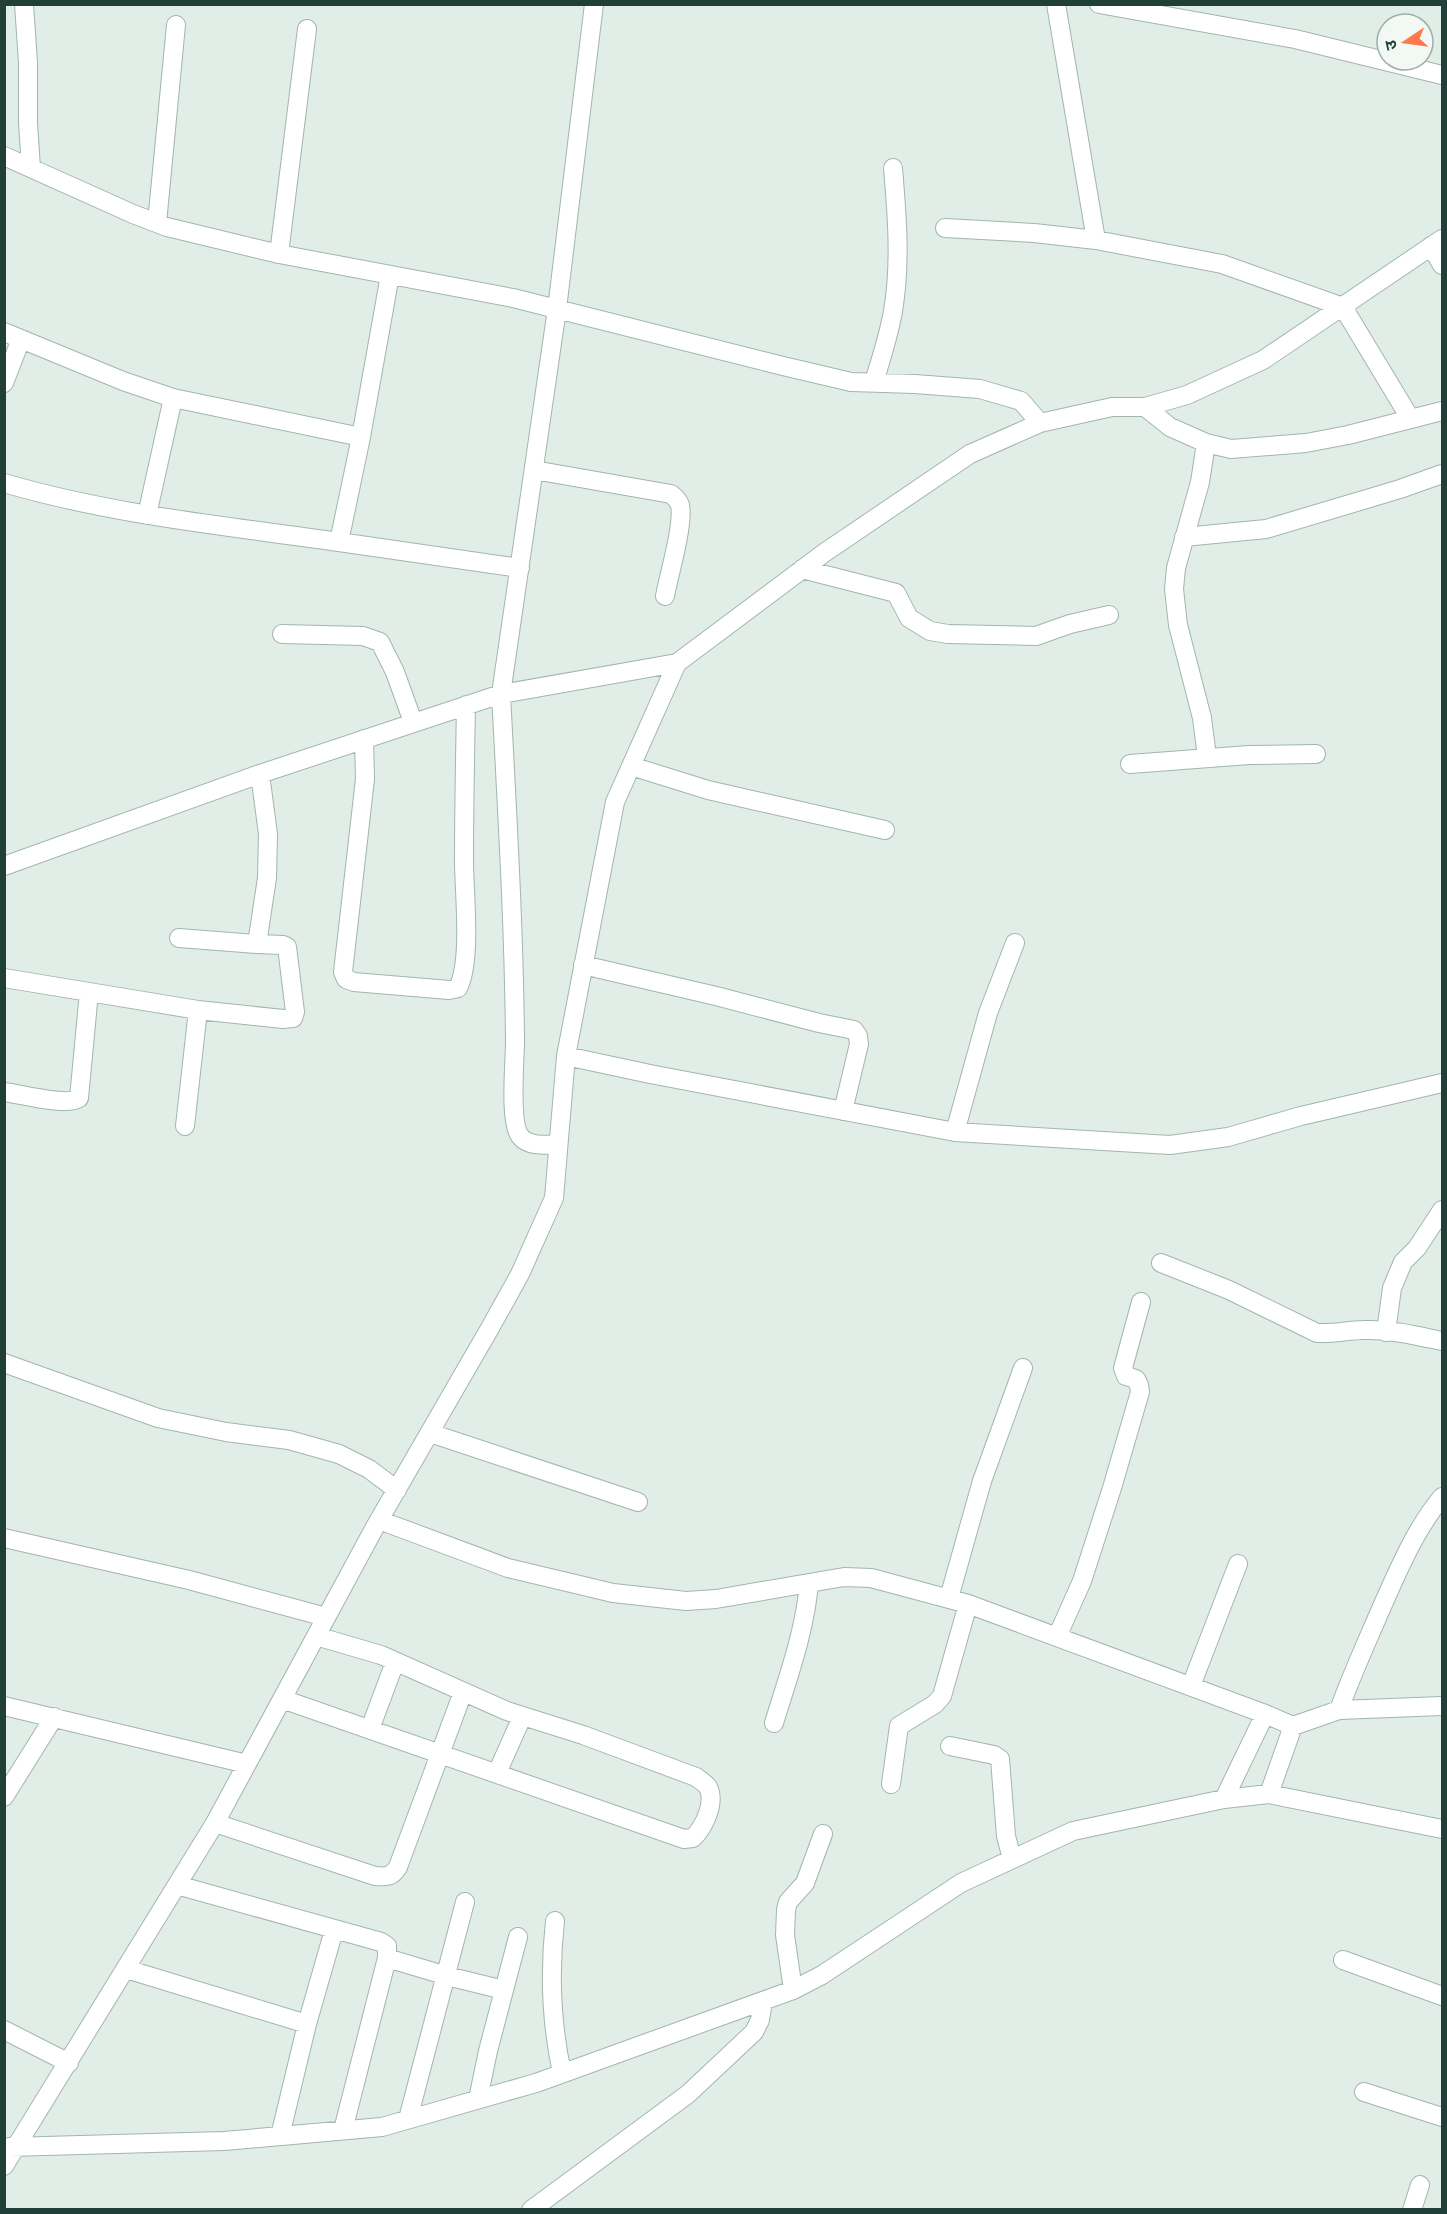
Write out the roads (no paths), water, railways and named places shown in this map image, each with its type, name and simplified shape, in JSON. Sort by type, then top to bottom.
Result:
[{"type":"street","points":[[24,4],[31,168]]},
{"type":"street","points":[[543,1144],[520,1136],[514,1124],[512,902],[501,694],[557,309],[594,4]]},
{"type":"street","points":[[1056,4],[1096,240]]},
{"type":"street","points":[[1099,4],[1295,39],[1443,75]]},
{"type":"street","points":[[157,223],[176,25]]},
{"type":"street","points":[[279,254],[307,29]]},
{"type":"street","points":[[4,156],[157,223],[279,254],[513,298],[851,382],[980,390],[1021,402],[1040,423]]},
{"type":"street","points":[[874,382],[893,311],[896,282],[897,219],[893,168]]},
{"type":"street","points":[[945,228],[1034,233],[1096,240],[1222,264],[1343,307],[1410,418]]},
{"type":"street","points":[[4,866],[260,774],[501,694],[677,663],[802,569],[970,454],[1040,423],[1112,407],[1144,407],[1187,395],[1263,360],[1437,242],[1443,265]]},
{"type":"street","points":[[339,543],[390,275]]},
{"type":"street","points":[[4,383],[13,335],[123,381],[173,398],[361,437]]},
{"type":"street","points":[[147,515],[173,398]]},
{"type":"street","points":[[1144,407],[1170,427],[1206,443],[1231,449],[1306,443],[1443,411]]},
{"type":"street","points":[[1206,443],[1200,482],[1176,568],[1174,589],[1178,625],[1202,718],[1207,758]]},
{"type":"street","points":[[534,470],[671,494],[677,499],[680,507],[679,528],[665,596]]},
{"type":"street","points":[[1184,537],[1266,529],[1443,474]]},
{"type":"street","points":[[4,483],[48,496],[147,515],[520,567]]},
{"type":"street","points":[[802,569],[896,593],[909,618],[930,631],[1036,636],[1070,624],[1109,615]]},
{"type":"street","points":[[282,634],[363,636],[380,642],[413,722]]},
{"type":"street","points":[[4,2166],[11,2147],[69,2063],[215,1823],[379,1521],[520,1274],[554,1198],[543,1144],[566,1056],[615,802],[677,663]]},
{"type":"street","points":[[364,739],[365,778],[343,972],[346,979],[354,981],[449,990],[458,988],[464,970],[466,907],[464,864],[466,705]]},
{"type":"street","points":[[1130,764],[1207,758],[1316,754]]},
{"type":"street","points":[[631,766],[708,790],[885,830]]},
{"type":"street","points":[[257,944],[267,878],[268,834],[260,774]]},
{"type":"street","points":[[4,978],[198,1010],[283,1020],[293,1018],[296,1012],[287,947],[179,938]]},
{"type":"street","points":[[955,1131],[988,1013],[1015,943]]},
{"type":"street","points":[[583,965],[819,1023],[854,1029],[859,1044],[843,1111]]},
{"type":"street","points":[[4,1092],[59,1101],[75,1101],[80,1098],[88,992]]},
{"type":"street","points":[[185,1126],[198,1010]]},
{"type":"street","points":[[566,1056],[955,1131],[1170,1144],[1228,1137],[1301,1116],[1443,1083]]},
{"type":"street","points":[[1386,1332],[1392,1288],[1403,1262],[1417,1248],[1443,1210]]},
{"type":"street","points":[[1161,1263],[1229,1290],[1317,1333],[1332,1334],[1362,1330],[1443,1341]]},
{"type":"street","points":[[1057,1636],[1082,1581],[1140,1392],[1136,1379],[1126,1376],[1123,1368],[1141,1302]]},
{"type":"street","points":[[4,1363],[158,1418],[226,1432],[289,1440],[339,1454],[375,1473],[397,1490]]},
{"type":"street","points":[[949,1598],[982,1481],[1023,1368]]},
{"type":"street","points":[[430,1433],[638,1503]]},
{"type":"street","points":[[1339,1710],[1348,1683],[1407,1550],[1443,1497]]},
{"type":"street","points":[[379,1521],[508,1568],[613,1593],[696,1601],[844,1577],[871,1578],[968,1604],[1265,1713],[1293,1726],[1339,1710],[1443,1706]]},
{"type":"street","points":[[4,1538],[189,1580],[326,1617]]},
{"type":"street","points":[[1191,1686],[1238,1564]]},
{"type":"street","points":[[774,1723],[800,1639],[809,1583]]},
{"type":"street","points":[[891,1784],[899,1726],[935,1704],[942,1696],[968,1604]]},
{"type":"street","points":[[282,1699],[684,1839],[693,1838],[701,1829],[708,1813],[711,1796],[707,1785],[696,1777],[583,1735],[522,1717],[381,1655],[316,1636]]},
{"type":"street","points":[[370,1729],[395,1662]]},
{"type":"street","points":[[215,1823],[375,1876],[393,1875],[442,1753],[463,1692]]},
{"type":"street","points":[[4,1706],[247,1764]]},
{"type":"street","points":[[1224,1799],[1265,1713]]},
{"type":"street","points":[[497,1773],[522,1717]]},
{"type":"street","points":[[4,1797],[10,1777],[54,1718]]},
{"type":"street","points":[[1269,1794],[1293,1726]]},
{"type":"street","points":[[950,1746],[994,1755],[1000,1759],[1006,1836],[1012,1859]]},
{"type":"street","points":[[11,2147],[224,2141],[382,2127],[478,2099],[562,2073],[793,1990],[822,1975],[961,1883],[1073,1831],[1224,1799],[1269,1794],[1443,1829]]},
{"type":"street","points":[[793,1990],[785,1935],[786,1910],[788,1902],[805,1883],[823,1834]]},
{"type":"street","points":[[177,1886],[381,1942],[387,1946],[387,1958],[343,2130]]},
{"type":"street","points":[[408,2119],[465,1902]]},
{"type":"street","points":[[555,1921],[551,2000],[554,2036],[562,2073]]},
{"type":"street","points":[[280,2136],[307,2024],[334,1930]]},
{"type":"street","points":[[478,2099],[518,1937]]},
{"type":"street","points":[[387,1958],[504,1990]]},
{"type":"street","points":[[1342,1960],[1443,1996]]},
{"type":"street","points":[[126,1969],[307,2024]]},
{"type":"street","points":[[531,2210],[688,2094],[754,2032],[760,2020],[763,2001]]},
{"type":"street","points":[[4,2030],[69,2063]]},
{"type":"street","points":[[1364,2092],[1443,2117]]},
{"type":"street","points":[[1412,2210],[1420,2185]]}]
